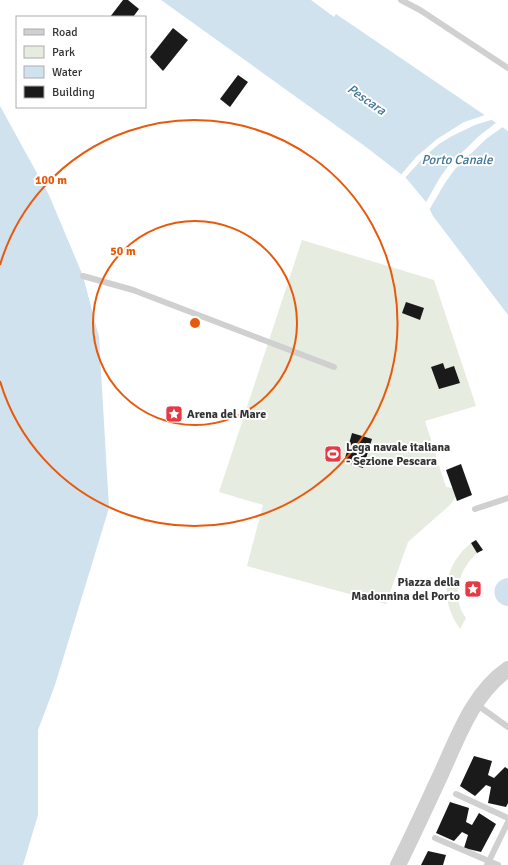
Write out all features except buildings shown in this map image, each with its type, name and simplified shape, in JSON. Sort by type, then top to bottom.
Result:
[{"type":"street","points":[[398,865],[460,733],[476,704],[493,681],[508,670]]},
{"type":"lane","points":[[401,0],[420,10],[508,68]]},
{"type":"lane","points":[[84,276],[133,290],[334,367]]},
{"type":"lane","points":[[475,509],[508,498]]},
{"type":"lane","points":[[476,704],[507,724]]},
{"type":"lane","points":[[456,794],[508,818]]},
{"type":"lane","points":[[488,863],[508,822]]},
{"type":"lane","points":[[435,838],[488,863],[498,865]]},
{"type":"green space","name":"Lega navale italiana - Sezione Pescara","points":[[302,240],[434,280],[476,406],[425,421],[446,487],[459,489],[459,492],[451,504],[408,542],[386,604],[247,566],[263,505],[219,492]]},
{"type":"green space","points":[[471,543],[477,553],[465,567],[461,575],[458,601],[466,618],[460,629],[453,618],[449,606],[447,583],[455,562]]},
{"type":"water","name":"Porto Canale","points":[[161,0],[311,0],[334,17],[336,14],[508,131],[508,315],[433,216],[426,202],[406,178],[366,147]]},
{"type":"water","points":[[0,106],[49,195],[83,276],[99,337],[109,508],[55,685],[38,730],[38,815],[23,865],[0,865]]},
{"type":"water","points":[[508,578],[507,606],[497,601],[494,592],[498,583]]},
{"type":"pier","points":[[485,115],[494,119],[475,125],[452,136],[439,144],[424,157],[404,179],[400,176],[416,157],[437,139],[464,122]]},
{"type":"pier","points":[[497,122],[504,126],[486,139],[455,169],[428,212],[425,204],[449,165],[479,136]]},
{"type":"place","name":"Arena del Mare","points":[[174,414]]},
{"type":"place","name":"Lega navale italiana - Sezione Pescara","points":[[333,454]]},
{"type":"place","name":"Piazza della Madonnina del Porto","points":[[473,589]]},
{"type":"water label","name":"Pescara","points":[[367,99]]}]
